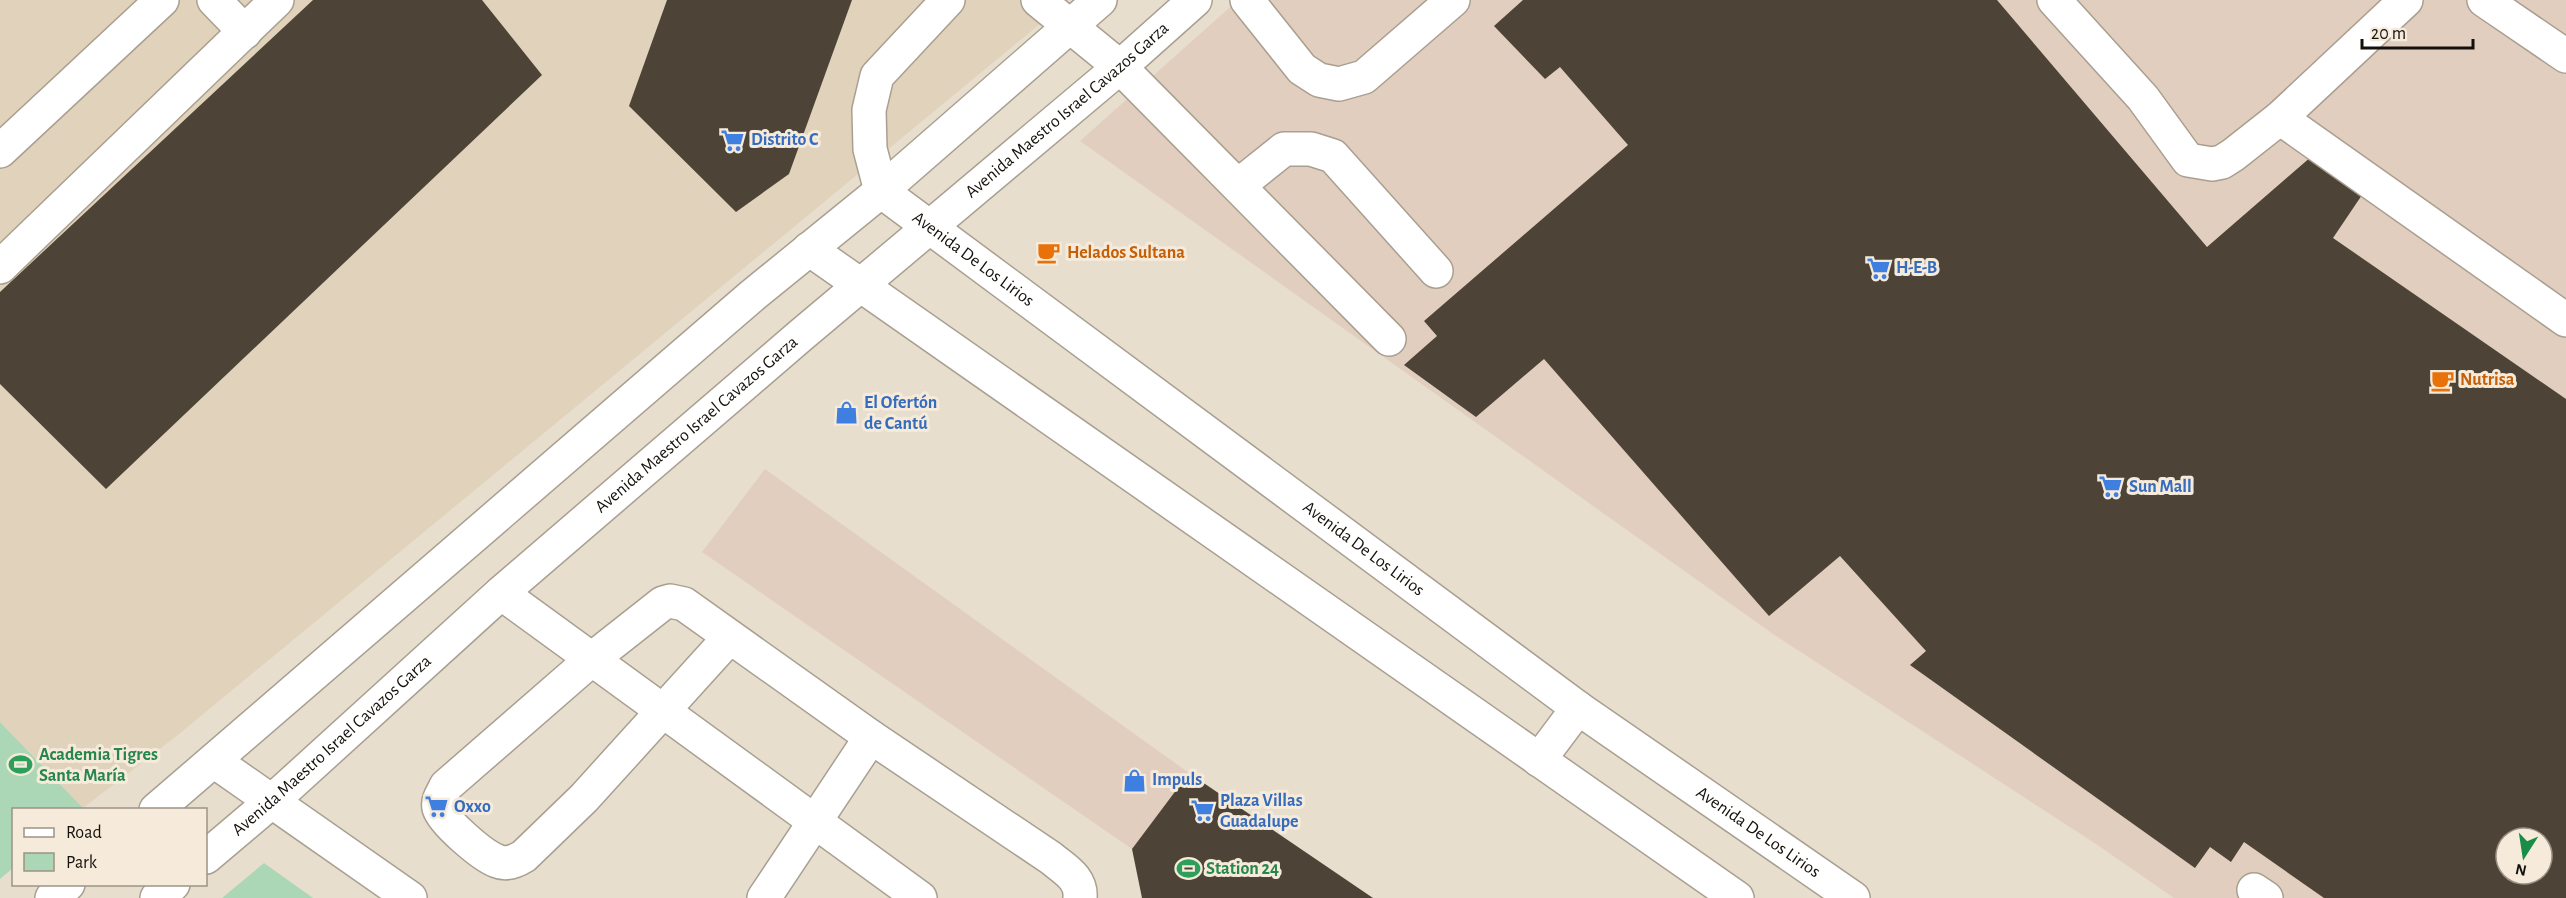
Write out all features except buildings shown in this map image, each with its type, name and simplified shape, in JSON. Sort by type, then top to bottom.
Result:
[{"type":"street","points":[[0,151],[162,0]]},
{"type":"street","points":[[214,0],[245,32]]},
{"type":"street","points":[[0,267],[277,0]]},
{"type":"street","points":[[881,191],[870,149],[869,110],[877,76],[948,0]]},
{"type":"street","points":[[1038,0],[1120,67],[1389,339]]},
{"type":"street","points":[[158,808],[809,249],[881,191],[1100,0]]},
{"type":"street","name":"Avenida Maestro Israel Cavazos Garza","points":[[207,856],[271,802],[501,593],[1196,0]]},
{"type":"street","points":[[1247,0],[1302,69],[1319,80],[1339,84],[1364,77],[1453,0]]},
{"type":"street","points":[[2054,0],[2143,98],[2188,160],[2203,164],[2222,162],[2280,118],[2406,0]]},
{"type":"street","points":[[2484,0],[2566,56]]},
{"type":"street","points":[[2280,118],[2566,320]]},
{"type":"street","points":[[1239,185],[1284,149],[1311,149],[1333,156],[1436,271]]},
{"type":"street","name":"Avenida De Los Lirios","points":[[881,191],[1578,708],[1853,898]]},
{"type":"street","points":[[809,249],[1737,898]]},
{"type":"street","points":[[501,593],[920,898]]},
{"type":"street","points":[[729,638],[584,798],[524,856],[514,862],[499,862],[483,853],[441,813],[439,801],[446,786],[592,659],[670,601],[684,604],[871,737],[1051,858],[1074,876],[1081,891],[1080,898]]},
{"type":"street","points":[[1539,760],[1578,708]]},
{"type":"street","points":[[764,898],[871,737]]},
{"type":"street","points":[[214,761],[410,898]]},
{"type":"street","points":[[52,898],[67,886]]},
{"type":"street","points":[[157,898],[172,886]]},
{"type":"shaded area","points":[[0,0],[1069,0],[179,734],[83,808],[0,722]]},
{"type":"shaded area","name":"Sun Mall","points":[[1238,0],[2566,0],[2566,898],[2174,898],[2096,844],[1773,634],[1080,141]]},
{"type":"shaded area","points":[[765,469],[1189,773],[1132,849],[702,552]]},
{"type":"green space","name":"Academia Tigres Santa María","points":[[0,722],[83,808],[12,808],[12,869],[0,879]]},
{"type":"green space","points":[[264,863],[313,898],[222,898]]},
{"type":"place","name":"Distrito C","points":[[733,140]]},
{"type":"place","name":"Helados Sultana","points":[[1049,253]]},
{"type":"place","name":"H-E-B","points":[[1878,268]]},
{"type":"place","name":"Nutrisa","points":[[2442,380]]},
{"type":"place","name":"El Ofertón de Cantú","points":[[846,413]]},
{"type":"place","name":"Sun Mall","points":[[2111,487]]},
{"type":"place","name":"Academia Tigres Santa María","points":[[21,765]]},
{"type":"place","name":"Impuls","points":[[1134,780]]},
{"type":"place","name":"Oxxo","points":[[436,807]]},
{"type":"place","name":"Plaza Villas Guadalupe","points":[[1202,811]]},
{"type":"place","name":"Station 24","points":[[1188,869]]}]
